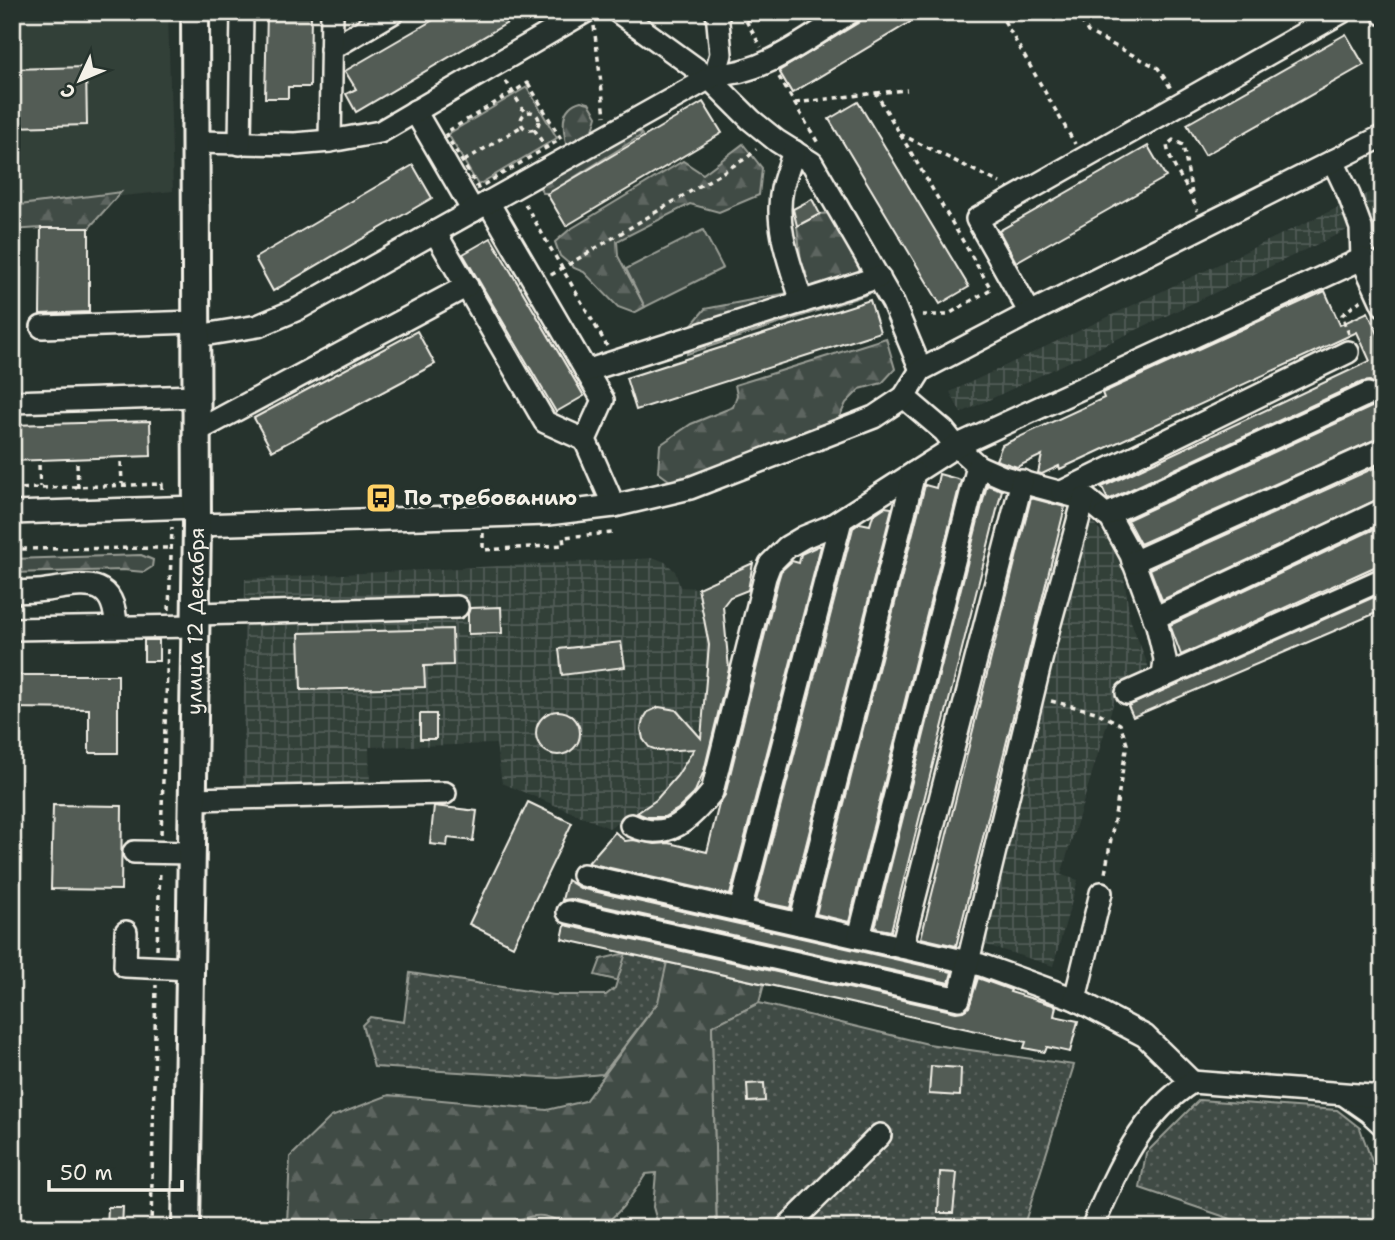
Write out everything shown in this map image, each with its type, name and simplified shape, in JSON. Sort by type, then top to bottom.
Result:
[{"type":"main road","name":"улица 12 Декабря","points":[[186,1228],[197,431],[195,12]]},
{"type":"street","points":[[240,144],[242,12]]},
{"type":"street","points":[[330,141],[332,12]]},
{"type":"street","points":[[331,49],[394,12]]},
{"type":"street","points":[[618,12],[712,76],[768,134],[812,163],[893,303],[921,370]]},
{"type":"street","points":[[712,76],[721,54],[717,12]]},
{"type":"street","points":[[42,327],[197,329],[258,326],[299,309],[712,76],[745,72],[769,61],[850,12]]},
{"type":"street","points":[[1030,313],[976,219],[1342,12]]},
{"type":"street","points":[[196,142],[240,144],[330,141],[380,132],[496,64],[590,19]]},
{"type":"street","points":[[415,111],[536,284],[603,400],[585,440]]},
{"type":"street","points":[[12,513],[162,508],[196,527],[548,514],[614,506],[690,488],[874,417],[904,397],[921,370],[1383,136]]},
{"type":"street","points":[[794,151],[782,189],[780,212],[785,249],[802,302]]},
{"type":"street","points":[[1333,161],[1349,195],[1373,262],[1379,297]]},
{"type":"street","points":[[435,232],[545,422],[585,440],[614,506]]},
{"type":"street","points":[[631,825],[642,831],[669,830],[691,818],[712,792],[770,564],[795,542],[841,520],[956,446],[1373,262]]},
{"type":"street","points":[[586,371],[879,278]]},
{"type":"street","points":[[197,431],[467,286]]},
{"type":"street","points":[[1062,492],[1348,352]]},
{"type":"street","points":[[1106,515],[1368,394]]},
{"type":"street","points":[[12,402],[196,396]]},
{"type":"street","points":[[904,397],[944,431],[978,466],[1003,477],[1084,499],[1111,519],[1133,562],[1154,618],[1164,659],[1163,677]]},
{"type":"street","points":[[1133,562],[1383,449]]},
{"type":"street","points":[[859,937],[978,466]]},
{"type":"street","points":[[800,924],[914,473]]},
{"type":"street","points":[[901,947],[1023,481]]},
{"type":"street","points":[[568,912],[959,999],[1032,697],[1084,499]]},
{"type":"street","points":[[1154,618],[1383,510]]},
{"type":"street","points":[[740,910],[841,520]]},
{"type":"street","points":[[1126,693],[1383,579]]},
{"type":"street","points":[[12,592],[42,591],[71,585],[101,588],[110,597],[116,610],[116,627]]},
{"type":"street","points":[[12,629],[116,627],[195,620],[457,607]]},
{"type":"street","points":[[192,799],[445,793]]},
{"type":"street","points":[[135,852],[191,853]]},
{"type":"street","points":[[583,875],[967,962],[1075,999],[1145,1036],[1192,1082]]},
{"type":"street","points":[[1075,999],[1101,893]]},
{"type":"street","points":[[126,932],[125,966],[191,968]]},
{"type":"street","points":[[1092,1228],[1132,1143],[1156,1111],[1172,1095],[1192,1082],[1383,1097]]},
{"type":"street","points":[[1345,1095],[1383,1125]]},
{"type":"street","points":[[786,1228],[880,1136]]},
{"type":"path","points":[[746,21],[761,12]]},
{"type":"path","points":[[999,12],[1084,159]]},
{"type":"path","points":[[1076,12],[1088,32],[1158,68],[1181,104]]},
{"type":"path","points":[[590,19],[607,135]]},
{"type":"path","points":[[496,64],[525,113]]},
{"type":"path","points":[[528,83],[561,139],[478,188],[445,133],[513,92],[528,83]]},
{"type":"path","points":[[795,103],[906,90]]},
{"type":"path","points":[[876,93],[991,289],[947,315],[917,315]]},
{"type":"path","points":[[525,113],[530,112],[538,117]]},
{"type":"path","points":[[538,117],[545,112]]},
{"type":"path","points":[[522,126],[525,113]]},
{"type":"path","points":[[522,126],[534,129],[539,121],[538,117]]},
{"type":"path","points":[[462,162],[522,126]]},
{"type":"path","points":[[898,133],[946,154],[1021,194]]},
{"type":"path","points":[[536,284],[748,157],[768,134]]},
{"type":"path","points":[[1192,194],[1168,158],[1167,145],[1173,140],[1183,145],[1189,165],[1192,194],[1202,226]]},
{"type":"path","points":[[515,187],[616,361]]},
{"type":"path","points":[[1348,352],[1352,343],[1342,315],[1379,297]]},
{"type":"path","points":[[121,462],[123,510]]},
{"type":"path","points":[[77,463],[79,511]]},
{"type":"path","points":[[39,465],[41,512]]},
{"type":"path","points":[[12,489],[162,484],[162,508]]},
{"type":"path","points":[[12,549],[196,527]]},
{"type":"path","points":[[482,531],[483,550],[564,545],[563,537],[612,533]]},
{"type":"path","points":[[1032,697],[1097,712],[1121,724],[1127,744],[1101,893]]},
{"type":"shaded area","points":[[12,12],[168,12],[173,191],[12,207]]},
{"type":"shaded area","points":[[1383,186],[1383,213],[961,413],[950,392]]},
{"type":"shaded area","points":[[1089,518],[1107,538],[1123,570],[1130,619],[1149,668],[1119,685],[1061,875],[1078,880],[1053,966],[980,943]]},
{"type":"shaded area","points":[[655,558],[675,571],[680,587],[698,588],[709,645],[702,722],[696,742],[677,776],[656,800],[609,828],[502,783],[496,744],[369,747],[370,784],[243,786],[245,579]]},
{"type":"green space","points":[[527,87],[557,138],[478,185],[448,134]]},
{"type":"green space","points":[[581,101],[589,103],[597,116],[591,138],[637,128],[642,135],[549,193],[543,193],[539,182],[567,149],[565,114],[569,108]]},
{"type":"green space","points":[[743,144],[762,168],[759,195],[719,212],[690,204],[617,241],[618,256],[645,307],[634,313],[618,307],[584,272],[574,268],[560,256],[555,242],[569,230],[683,161],[703,174]]},
{"type":"green space","points":[[121,192],[89,228],[12,230],[12,206]]},
{"type":"green space","points":[[831,213],[846,233],[869,294],[687,354],[689,328],[705,309],[788,293],[806,273],[801,261],[797,226],[820,214]]},
{"type":"green space","points":[[703,230],[723,268],[645,307],[626,269]]},
{"type":"green space","points":[[886,338],[895,369],[882,383],[860,389],[846,403],[839,418],[827,429],[674,484],[658,472],[660,445],[691,424],[733,407],[737,395],[735,385]]},
{"type":"green space","points":[[141,555],[153,560],[152,567],[144,572],[123,570],[12,573],[12,559]]},
{"type":"green space","points":[[626,953],[764,984],[759,1003],[712,1026],[717,1228],[659,1228],[653,1207],[656,1173],[646,1174],[620,1210],[593,1229],[578,1228],[538,1216],[521,1219],[501,1228],[289,1228],[290,1157],[331,1117],[389,1095],[547,1110],[585,1101],[658,1002],[632,984],[595,975],[601,959]]},
{"type":"green space","points":[[626,953],[667,962],[658,1002],[603,1074],[558,1078],[374,1067],[362,1025],[370,1017],[404,1022],[410,973],[554,995],[606,995],[615,988]]},
{"type":"green space","points":[[759,1003],[928,1044],[1074,1065],[1023,1228],[717,1228],[712,1026]]},
{"type":"green space","points":[[1199,1100],[1337,1110],[1360,1128],[1379,1181],[1377,1228],[1240,1228],[1240,1222],[1140,1188],[1146,1153]]},
{"type":"building","points":[[267,12],[311,12],[310,87],[288,87],[288,98],[265,98]]},
{"type":"building","points":[[447,12],[526,12],[356,112],[346,94],[356,89],[345,71]]},
{"type":"building","points":[[869,12],[927,12],[792,93],[779,71],[858,23]]},
{"type":"building","points":[[1346,34],[1364,65],[1205,155],[1187,124]]},
{"type":"building","points":[[86,67],[87,125],[12,127],[12,69]]},
{"type":"building","points":[[703,102],[722,133],[566,226],[547,194]]},
{"type":"building","points":[[858,102],[969,287],[940,304],[829,119]]},
{"type":"building","points":[[1148,146],[1166,177],[1016,262],[999,231]]},
{"type":"building","points":[[413,165],[432,198],[273,291],[255,258]]},
{"type":"building","points":[[812,199],[820,214],[797,226],[793,209]]},
{"type":"building","points":[[41,228],[89,228],[89,312],[40,314]]},
{"type":"building","points":[[491,238],[584,396],[556,412],[463,254]]},
{"type":"building","points":[[1325,291],[1340,325],[1368,312],[1383,345],[1383,436],[1140,544],[1127,520],[1374,406],[1381,396],[1380,388],[1370,381],[1362,382],[1108,500],[1102,487],[1370,361],[1357,332],[1060,469],[1059,466],[1042,474],[1038,473],[1042,455],[1017,467],[996,460],[1002,445],[1104,398],[1102,393]]},
{"type":"building","points":[[870,300],[880,332],[636,410],[626,378]]},
{"type":"building","points":[[417,331],[435,364],[272,451],[254,418]]},
{"type":"building","points":[[150,421],[151,456],[12,461],[12,425]]},
{"type":"building","points":[[1383,464],[1383,497],[1162,600],[1150,569]]},
{"type":"building","points":[[939,474],[961,480],[849,922],[816,914],[925,485],[936,488]]},
{"type":"building","points":[[987,485],[1002,490],[891,931],[875,928]]},
{"type":"building","points":[[1031,498],[1065,507],[956,946],[921,938]]},
{"type":"building","points":[[885,507],[892,508],[790,908],[756,901],[853,528],[860,523],[870,525],[873,515]]},
{"type":"building","points":[[1383,525],[1383,563],[1181,655],[1170,625]]},
{"type":"building","points":[[821,546],[730,895],[588,863],[615,832],[625,841],[669,843],[707,852],[719,804],[725,795],[781,571],[792,561],[799,563],[801,554]]},
{"type":"building","points":[[753,563],[748,590],[730,597],[723,606],[729,669],[704,771],[694,794],[678,809],[664,817],[647,817],[637,813],[656,800],[677,776],[694,749],[659,751],[649,747],[643,739],[641,729],[648,712],[659,707],[676,710],[701,738],[709,645],[698,588]]},
{"type":"building","points":[[1383,593],[1383,610],[1133,717],[1128,706]]},
{"type":"building","points":[[501,607],[502,633],[468,634],[470,608]]},
{"type":"building","points":[[452,629],[453,665],[424,666],[425,687],[301,690],[299,633]]},
{"type":"building","points":[[144,640],[159,640],[159,661],[144,661]]},
{"type":"building","points":[[621,642],[625,667],[562,675],[559,649]]},
{"type":"building","points":[[12,675],[118,675],[118,753],[89,753],[89,709],[12,708]]},
{"type":"building","points":[[558,711],[574,717],[580,733],[574,749],[558,755],[542,749],[536,733],[542,717]]},
{"type":"building","points":[[420,714],[436,714],[436,739],[420,739]]},
{"type":"building","points":[[528,802],[572,823],[513,946],[469,924]]},
{"type":"building","points":[[53,805],[122,806],[121,890],[51,889]]},
{"type":"building","points":[[434,806],[477,811],[473,841],[448,838],[447,846],[430,844]]},
{"type":"building","points":[[567,880],[580,888],[952,972],[949,983],[571,899],[562,900]]},
{"type":"building","points":[[565,925],[956,1012],[969,1007],[978,978],[1011,990],[1010,992],[1056,1006],[1054,1016],[1078,1021],[1070,1052],[1047,1047],[1045,1052],[1024,1048],[1026,1042],[562,939]]},
{"type":"building","points":[[931,1066],[961,1068],[960,1096],[929,1094]]},
{"type":"building","points":[[764,1083],[765,1101],[748,1102],[747,1084]]},
{"type":"building","points":[[940,1172],[957,1173],[953,1213],[938,1213]]},
{"type":"building","points":[[108,1207],[123,1207],[122,1228],[107,1228]]},
{"type":"place","name":"По требованию","points":[[381,498]]}]
